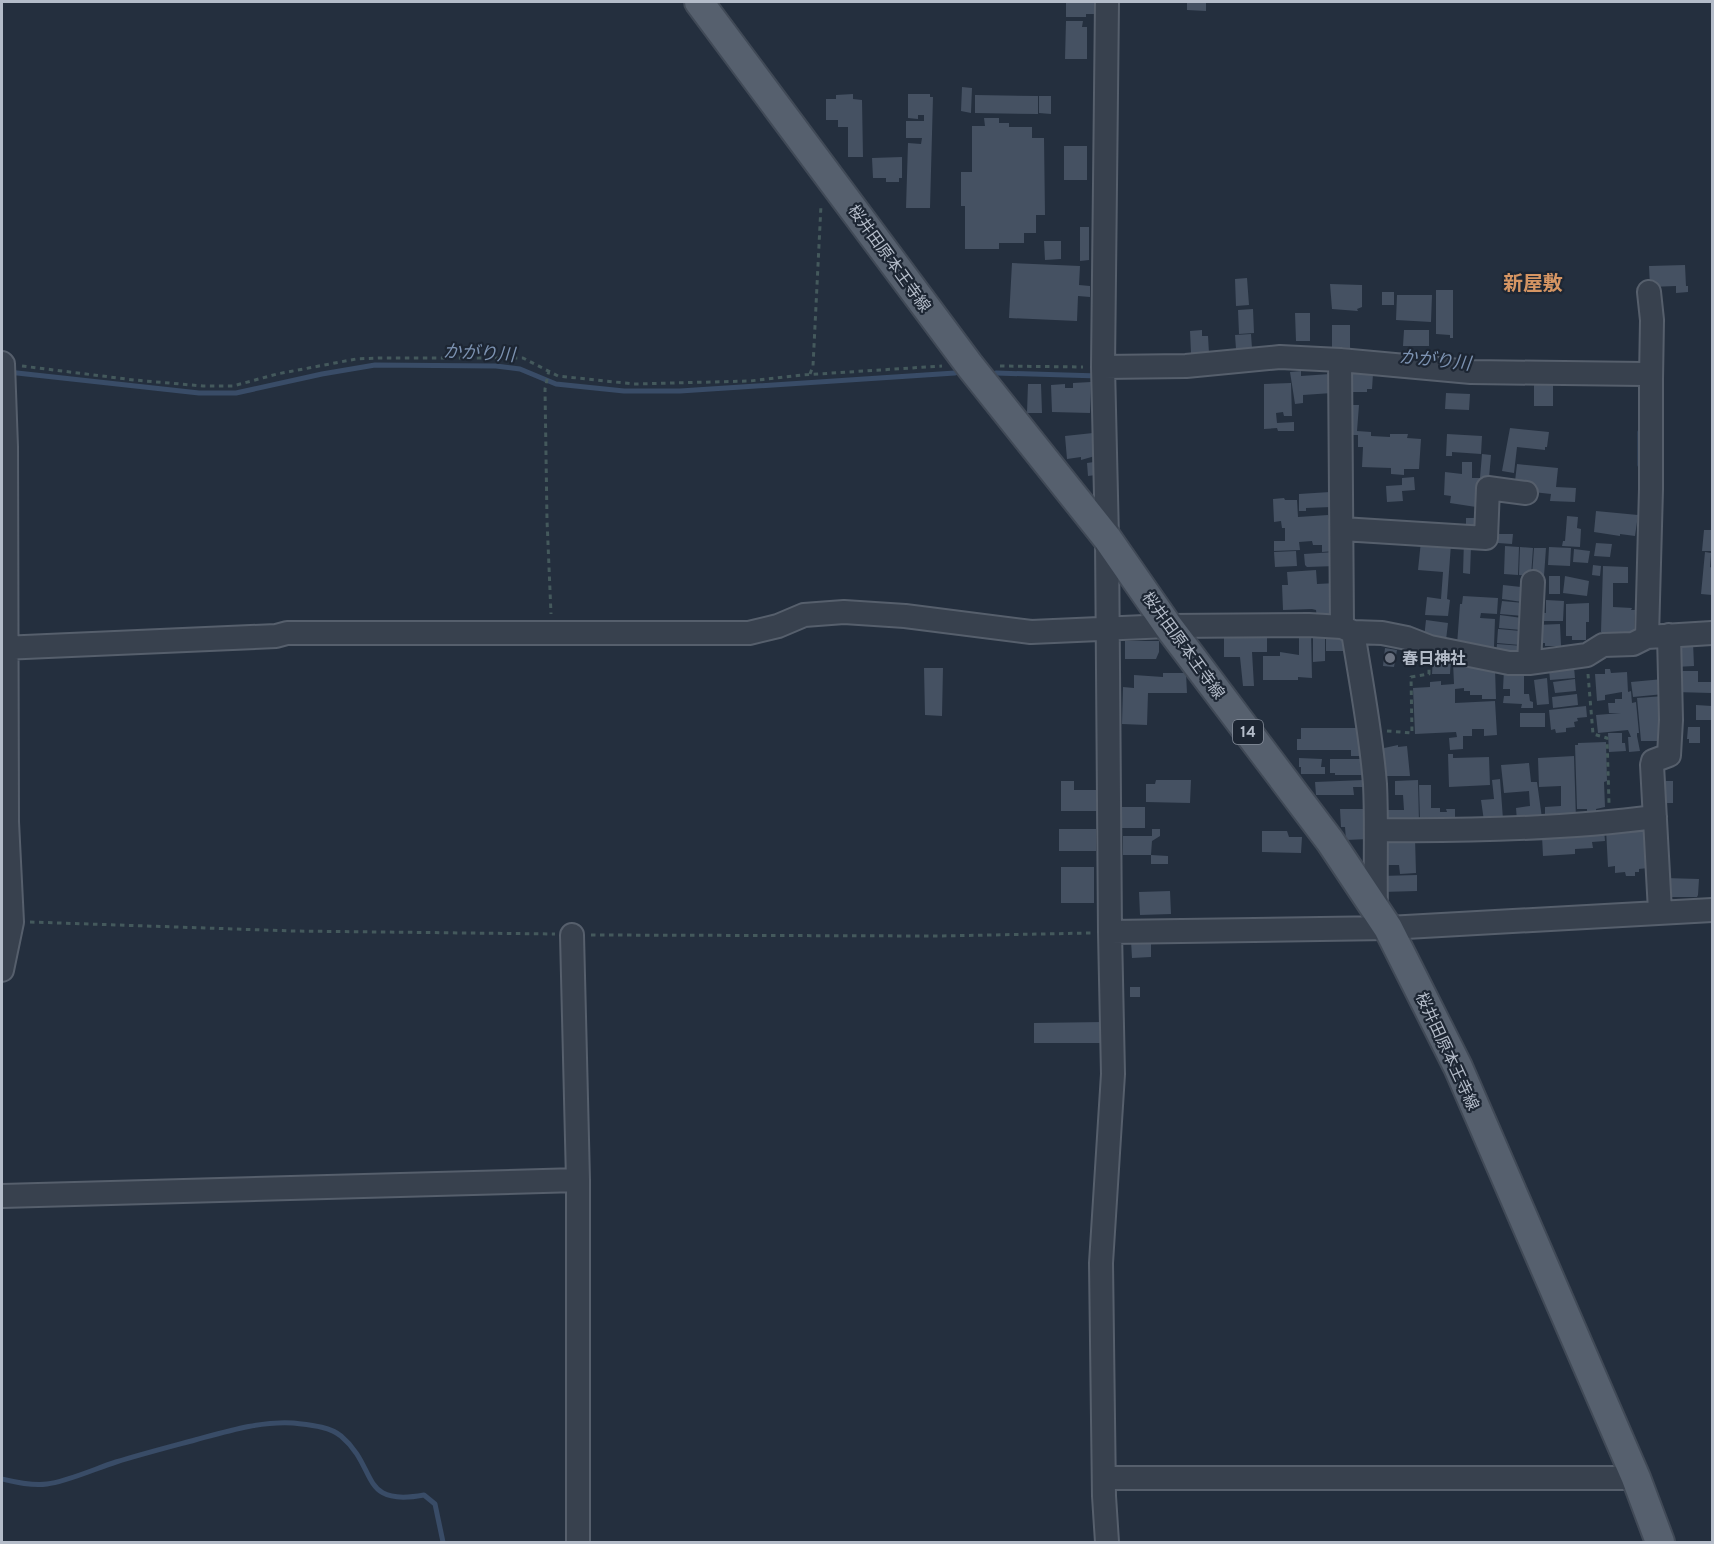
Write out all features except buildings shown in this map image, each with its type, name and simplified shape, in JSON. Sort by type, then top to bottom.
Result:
[{"type":"main road","name":"桜井田原本王寺線","points":[[699,2],[970,366],[1107,538],[1168,626],[1330,841],[1382,918],[1458,1067],[1636,1478],[1660,1542]]},
{"type":"street","points":[[1107,2],[1103,367],[1113,1074],[1101,1263],[1107,1542]]},
{"type":"street","points":[[1647,637],[1652,489],[1652,320],[1649,292]]},
{"type":"street","points":[[1103,367],[1186,366],[1280,357],[1471,372],[1643,374],[1651,379]]},
{"type":"street","points":[[1340,360],[1341,529],[1348,629],[1369,729],[1382,918]]},
{"type":"street","points":[[2,364],[6,447],[4,648],[7,822],[12,922],[2,970]]},
{"type":"street","points":[[1341,529],[1486,537],[1488,488],[1527,493]]},
{"type":"street","points":[[1529,663],[1533,582]]},
{"type":"street","points":[[4,648],[276,636],[287,633],[749,633],[778,626],[804,615],[844,612],[905,616],[1031,632],[1168,626],[1309,625],[1398,636],[1430,647],[1509,663],[1529,663],[1587,655],[1604,645],[1633,644],[1647,637],[1713,633]]},
{"type":"street","points":[[1660,911],[1652,765],[1653,761],[1669,754],[1671,720],[1669,635]]},
{"type":"street","points":[[1377,830],[1441,831],[1609,823],[1655,817]]},
{"type":"street","points":[[1110,932],[1382,918],[1713,910]]},
{"type":"street","points":[[572,935],[578,1180],[578,1542]]},
{"type":"street","points":[[2,1196],[578,1180]]},
{"type":"street","points":[[1104,1478],[1636,1478]]},
{"type":"path","points":[[810,375],[813,366],[822,202]]},
{"type":"path","points":[[2,364],[134,380],[213,386],[233,386],[277,374],[356,359],[378,358],[522,358],[558,376],[634,384],[750,381],[953,365],[1103,367]]},
{"type":"path","points":[[549,370],[545,388],[547,520],[552,623],[558,632]]},
{"type":"path","points":[[1369,729],[1412,733],[1411,677],[1429,674],[1430,647]]},
{"type":"path","points":[[1587,655],[1593,734],[1607,738],[1609,823]]},
{"type":"path","points":[[12,922],[293,931],[572,935],[940,936],[1110,932]]},
{"type":"waterway","name":"かがり川","points":[[8,372],[199,393],[236,393],[375,365],[496,366],[520,369],[556,384],[624,391],[680,391],[955,373]]},
{"type":"waterway","name":"かがり川","points":[[996,373],[1099,376]]},
{"type":"waterway","name":"かがり川","points":[[1640,432],[1640,465]]},
{"type":"waterway","points":[[2,1479],[30,1484],[55,1483],[126,1459],[244,1427],[281,1423],[312,1425],[331,1430],[341,1436],[353,1448],[379,1490],[389,1495],[403,1497],[424,1495],[435,1504],[443,1542]]},
{"type":"place","name":"春日神社","points":[[1390,658]]},
{"type":"district","name":"新屋敷","points":[[1533,283]]}]
